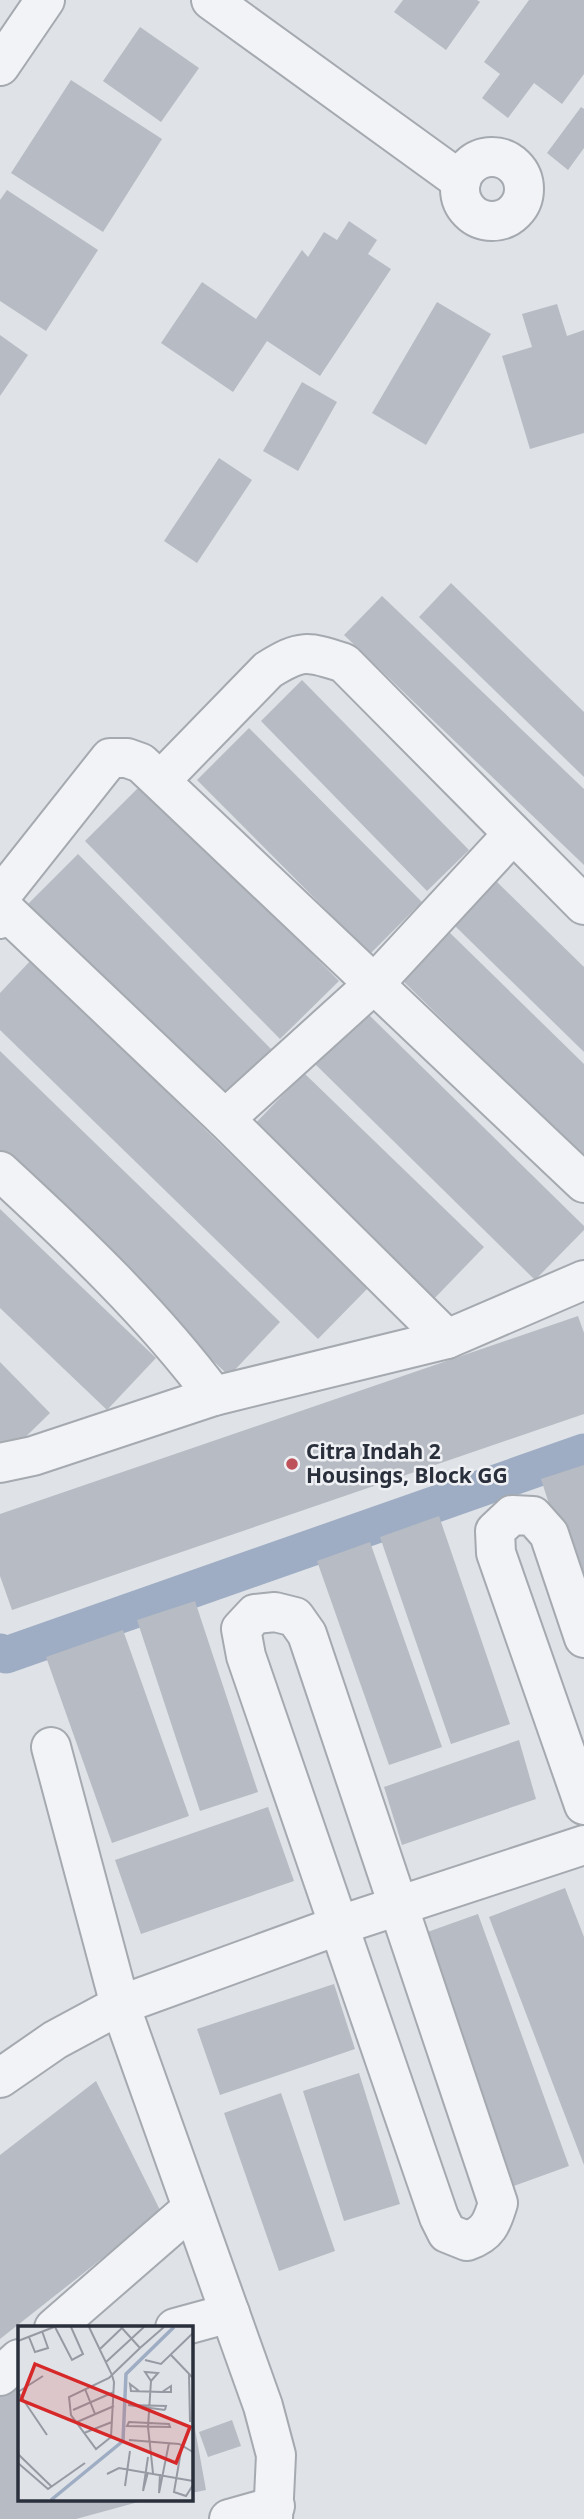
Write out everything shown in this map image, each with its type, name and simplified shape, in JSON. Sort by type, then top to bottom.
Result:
[{"type":"street","points":[[0,66],[45,0]]},
{"type":"street","points":[[211,0],[461,181]]},
{"type":"street","points":[[161,780],[268,670],[288,658],[309,652],[344,663],[584,905]]},
{"type":"street","points":[[447,1339],[225,1119],[3,915],[3,892],[110,758],[127,758],[141,763],[161,780],[584,1183]]},
{"type":"street","points":[[225,1119],[375,983],[513,834]]},
{"type":"street","points":[[0,1171],[68,1233],[180,1350],[214,1395]]},
{"type":"street","points":[[0,1463],[33,1456],[214,1395],[447,1339],[584,1280]]},
{"type":"street","points":[[584,1638],[548,1534],[533,1516],[512,1515],[495,1531],[496,1553],[584,1805]]},
{"type":"street","points":[[275,1612],[295,1617],[307,1634],[397,1906],[498,2203],[492,2224],[481,2236],[467,2241],[447,2233],[439,2217],[337,1926],[246,1656],[241,1629],[255,1614],[275,1612]]},
{"type":"street","points":[[51,1747],[120,2005],[263,2406],[276,2455],[274,2512],[229,2519]]},
{"type":"street","points":[[0,2078],[55,2040],[120,2005],[337,1926],[584,1845]]},
{"type":"street","points":[[56,2326],[192,2208]]},
{"type":"street","points":[[182,2326],[230,2313]]},
{"type":"street","points":[[0,2376],[18,2360]]},
{"type":"street","points":[[0,2376],[18,2371]]},
{"type":"building","points":[[403,0],[480,2],[446,50],[394,12]]},
{"type":"building","points":[[529,0],[584,0],[584,74],[562,104],[534,83],[508,118],[482,98],[500,74],[484,62]]},
{"type":"building","points":[[140,27],[199,68],[161,122],[103,81]]},
{"type":"building","points":[[71,80],[162,139],[103,232],[11,173]]},
{"type":"building","points":[[581,107],[584,109],[584,148],[568,170],[547,153]]},
{"type":"building","points":[[7,190],[98,250],[46,331],[0,301],[0,200]]},
{"type":"building","points":[[349,221],[377,240],[368,254],[391,269],[320,376],[267,341],[233,392],[161,343],[202,282],[256,319],[302,250],[308,257],[324,232],[337,240]]},
{"type":"building","points":[[437,302],[491,334],[426,445],[372,413]]},
{"type":"building","points":[[557,304],[567,336],[584,330],[584,433],[530,449],[502,356],[532,347],[522,314]]},
{"type":"building","points":[[0,335],[28,355],[0,396]]},
{"type":"building","points":[[302,382],[337,402],[298,471],[263,451]]},
{"type":"building","points":[[219,458],[252,480],[197,563],[164,541]]},
{"type":"building","points":[[451,583],[584,712],[584,777],[419,617]]},
{"type":"building","points":[[382,596],[584,789],[584,865],[344,635]]},
{"type":"building","points":[[302,680],[469,850],[427,891],[261,721]]},
{"type":"building","points":[[249,728],[422,902],[370,954],[197,780]]},
{"type":"building","points":[[143,783],[339,981],[280,1039],[85,841]]},
{"type":"building","points":[[78,854],[271,1049],[219,1100],[27,905]]},
{"type":"building","points":[[495,880],[584,967],[584,1052],[453,924]]},
{"type":"building","points":[[446,929],[584,1064],[584,1158],[399,977]]},
{"type":"building","points":[[31,960],[368,1288],[318,1339],[0,1030],[0,993]]},
{"type":"building","points":[[366,1012],[584,1226],[584,1230],[535,1280],[315,1064]]},
{"type":"building","points":[[0,1051],[280,1322],[229,1376],[0,1156]]},
{"type":"building","points":[[304,1073],[484,1247],[430,1303],[250,1129]]},
{"type":"building","points":[[0,1209],[156,1358],[107,1410],[0,1308]]},
{"type":"building","name":"Citra Indah 2 Housings, Block GG","points":[[578,1316],[584,1333],[584,1414],[12,1610],[0,1576],[0,1514]]},
{"type":"building","points":[[0,1362],[50,1413],[3,1459],[0,1457]]},
{"type":"building","points":[[584,1465],[584,1610],[583,1610],[541,1479]]},
{"type":"building","points":[[439,1516],[510,1724],[451,1744],[380,1537]]},
{"type":"building","points":[[370,1542],[442,1747],[389,1765],[317,1561]]},
{"type":"building","points":[[195,1601],[258,1792],[200,1811],[137,1620]]},
{"type":"building","points":[[123,1630],[189,1816],[112,1843],[46,1657]]},
{"type":"building","points":[[519,1740],[536,1799],[402,1845],[384,1787]]},
{"type":"building","points":[[268,1807],[294,1881],[141,1934],[115,1860]]},
{"type":"building","points":[[565,1888],[584,1937],[584,2165],[489,1917]]},
{"type":"building","points":[[478,1914],[569,2166],[511,2187],[419,1935]]},
{"type":"building","points":[[334,1984],[355,2049],[220,2095],[197,2029]]},
{"type":"building","points":[[359,2073],[400,2204],[344,2221],[303,2091]]},
{"type":"building","points":[[96,2081],[161,2212],[0,2339],[0,2155]]},
{"type":"building","points":[[281,2093],[335,2251],[279,2271],[224,2113]]},
{"type":"building","points":[[18,2386],[18,2502],[138,2502],[76,2519],[0,2519],[0,2390]]},
{"type":"building","points":[[192,2413],[206,2490],[192,2493]]},
{"type":"building","points":[[232,2420],[241,2446],[208,2457],[199,2432]]},
{"type":"waterway","points":[[0,1652],[6,1655],[584,1452]]},
{"type":"place","name":"Citra Indah 2 Housings, Block GG","points":[[292,1464]]}]
